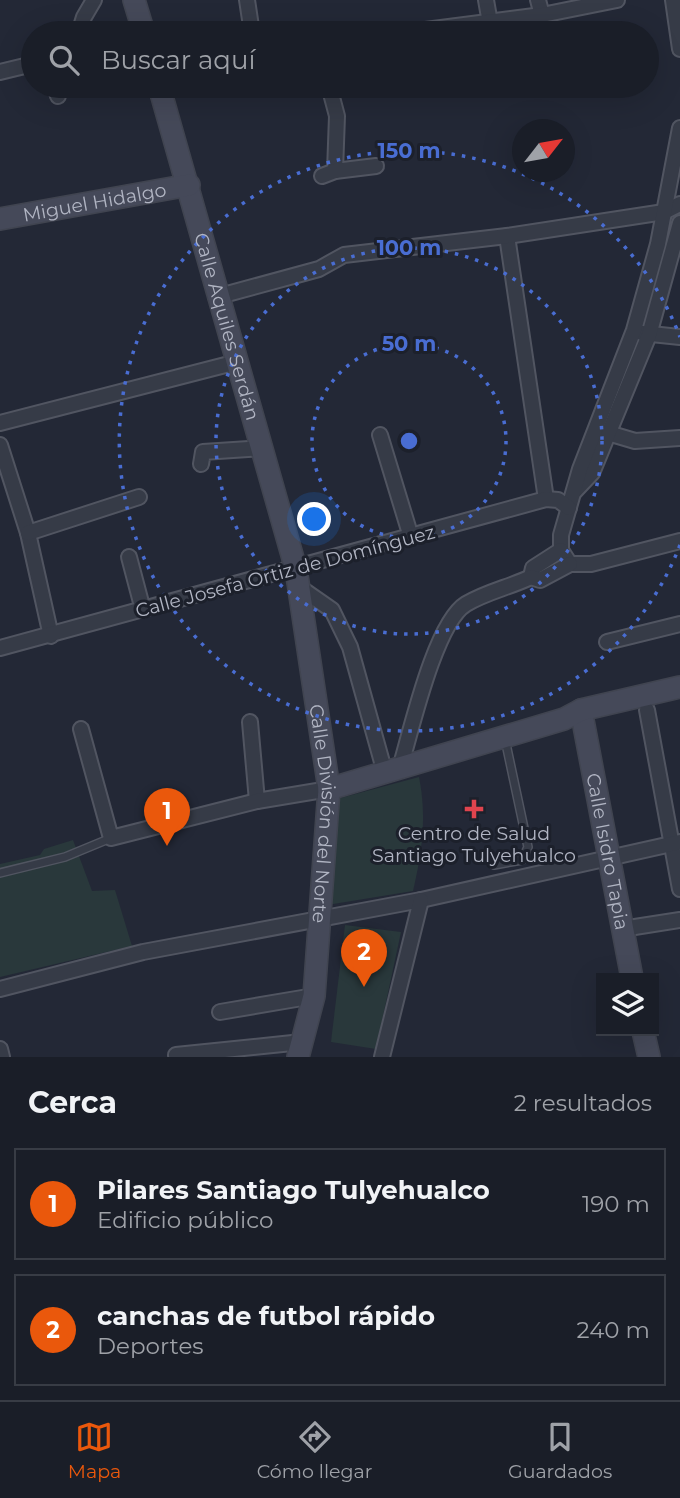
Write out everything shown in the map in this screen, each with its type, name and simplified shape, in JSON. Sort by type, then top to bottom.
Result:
[{"type":"main road","points":[[134,0],[140,21]]},
{"type":"main road","name":"Calle Aquiles Serdán","points":[[163,98],[216,296],[264,449],[298,578]]},
{"type":"main road","name":"Miguel Hidalgo","points":[[0,219],[188,185]]},
{"type":"main road","name":"Calle División del Norte","points":[[298,578],[329,789],[314,996],[300,1049]]},
{"type":"main road","points":[[329,789],[505,734],[577,717],[680,687]]},
{"type":"main road","points":[[577,717],[647,710],[680,702]]},
{"type":"main road","name":"Calle Isidro Tapia","points":[[577,717],[610,859],[631,973]]},
{"type":"main road","points":[[644,1036],[649,1057]]},
{"type":"street","points":[[83,21],[94,0]]},
{"type":"street","points":[[247,0],[250,21]]},
{"type":"street","points":[[486,0],[491,21]]},
{"type":"street","points":[[538,0],[542,15]]},
{"type":"street","points":[[504,21],[614,0]]},
{"type":"street","points":[[673,0],[680,49]]},
{"type":"street","points":[[0,72],[21,67]]},
{"type":"street","points":[[332,98],[337,116],[328,174],[376,166]]},
{"type":"street","points":[[570,564],[561,550],[569,508],[580,469],[634,330],[664,212],[680,128]]},
{"type":"street","points":[[216,296],[319,269],[344,255],[507,236],[664,212],[680,204]]},
{"type":"street","points":[[574,492],[592,473],[649,335],[677,249],[680,223]]},
{"type":"street","points":[[507,236],[546,499],[558,500],[569,508]]},
{"type":"street","points":[[634,330],[649,335],[680,337]]},
{"type":"street","points":[[0,423],[236,362]]},
{"type":"street","points":[[608,433],[635,441],[680,438]]},
{"type":"street","points":[[380,435],[411,537]]},
{"type":"street","points":[[0,445],[28,533],[51,636]]},
{"type":"street","points":[[201,464],[203,452],[264,449]]},
{"type":"street","points":[[28,533],[139,497]]},
{"type":"street","name":"Calle Josefa Ortiz de Domínguez","points":[[0,648],[143,610],[298,578],[411,537],[546,499]]},
{"type":"street","points":[[392,771],[435,652],[449,622],[464,606],[531,577],[540,580],[570,564],[591,564],[680,541]]},
{"type":"street","points":[[531,577],[533,568],[561,550]]},
{"type":"street","points":[[129,557],[143,610]]},
{"type":"street","points":[[298,578],[332,610],[350,648],[392,771]]},
{"type":"street","points":[[607,642],[680,624]]},
{"type":"street","points":[[647,710],[676,843],[680,889]]},
{"type":"street","points":[[250,722],[257,801]]},
{"type":"street","points":[[81,729],[111,838],[257,801],[329,789]]},
{"type":"street","points":[[0,989],[143,952],[421,900],[676,843]]},
{"type":"street","points":[[382,1057],[421,900]]},
{"type":"street","points":[[622,929],[680,920]]},
{"type":"street","points":[[220,1012],[314,996]]},
{"type":"street","points":[[0,1049],[2,1057]]},
{"type":"street","points":[[176,1055],[300,1049]]},
{"type":"lane","points":[[494,865],[522,860],[528,847],[505,734]]},
{"type":"lane","points":[[0,873],[65,857],[111,838]]},
{"type":"shaded area","points":[[419,777],[423,806],[422,834],[413,891],[321,906],[333,800]]},
{"type":"shaded area","points":[[73,840],[92,891],[115,890],[132,946],[0,977],[0,864],[40,855],[44,849]]},
{"type":"shaded area","points":[[345,925],[401,932],[376,1049],[331,1042]]},
{"type":"place","name":"Centro de Salud Santiago Tulyehualco","points":[[474,809]]},
{"type":"place","name":"Pilares Santiago Tulyehualco","points":[[167,846]]},
{"type":"place","name":"canchas de futbol rápido","points":[[364,987]]}]
